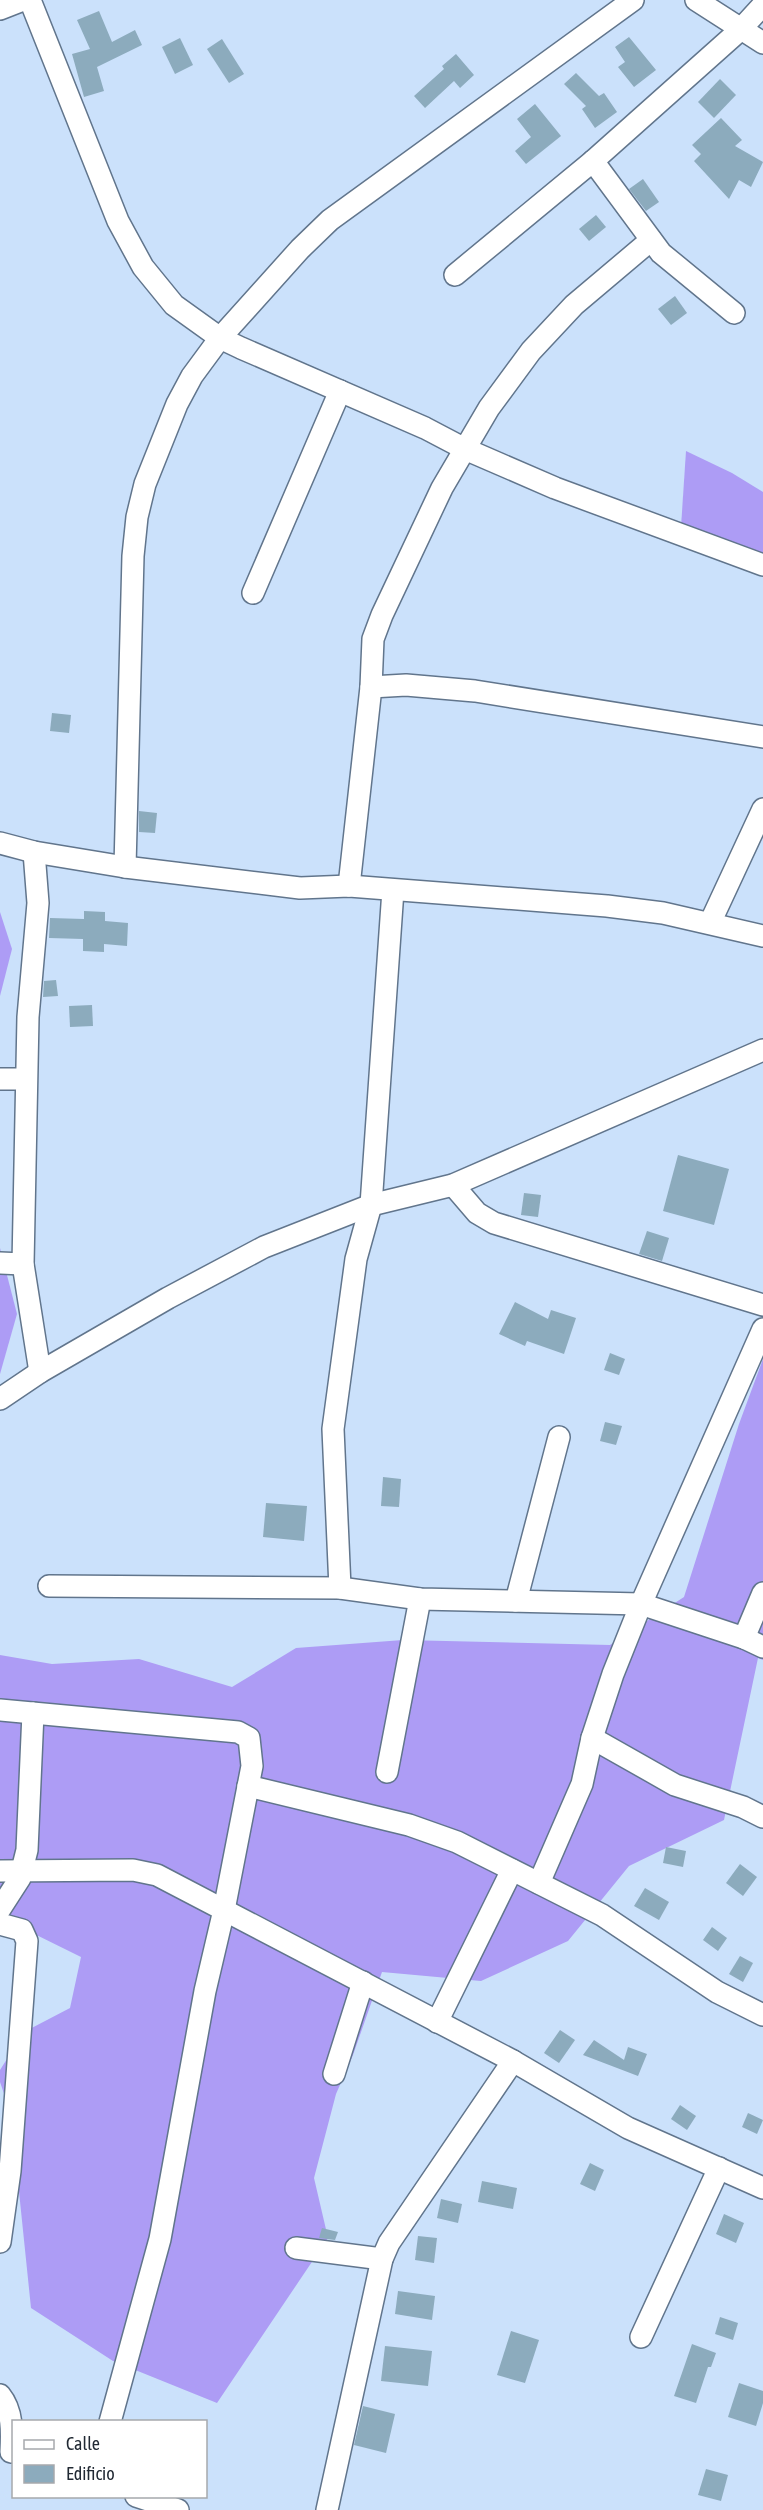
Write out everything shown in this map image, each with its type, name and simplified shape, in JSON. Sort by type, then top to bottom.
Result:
[{"type":"street","points":[[0,9],[23,0]]},
{"type":"street","points":[[30,0],[118,221],[143,267],[174,305],[220,338],[425,428],[465,449],[555,488],[763,566]]},
{"type":"street","points":[[125,867],[133,568],[137,517],[145,484],[177,404],[192,376],[220,338],[300,249],[330,220],[633,0]]},
{"type":"street","points":[[696,0],[763,43]]},
{"type":"street","points":[[455,275],[593,161],[740,30],[763,5]]},
{"type":"street","points":[[593,161],[661,253],[734,313]]},
{"type":"street","points":[[349,886],[371,687],[373,639],[382,615],[442,488],[489,408],[531,351],[574,305],[651,240]]},
{"type":"street","points":[[253,593],[340,391]]},
{"type":"street","points":[[371,687],[406,685],[475,691],[763,737]]},
{"type":"street","points":[[710,922],[763,809]]},
{"type":"street","points":[[0,843],[34,852],[125,867],[300,888],[349,886],[606,906],[710,922],[763,936]]},
{"type":"street","points":[[34,852],[38,903],[28,1017],[22,1264],[40,1372]]},
{"type":"street","points":[[340,1588],[333,1429],[356,1259],[371,1205],[393,890]]},
{"type":"street","points":[[0,1399],[40,1372],[168,1298],[264,1247],[371,1205],[453,1185],[763,1050]]},
{"type":"street","points":[[0,1079],[26,1079]]},
{"type":"street","points":[[453,1185],[477,1213],[494,1223],[763,1305]]},
{"type":"street","points":[[0,1263],[22,1264]]},
{"type":"street","points":[[539,1883],[582,1784],[592,1738],[613,1674],[641,1604],[763,1329]]},
{"type":"street","points":[[516,1600],[560,1437]]},
{"type":"street","points":[[49,1586],[340,1588],[420,1599],[641,1604],[754,1642],[763,1593]]},
{"type":"street","points":[[387,1772],[420,1599]]},
{"type":"street","points":[[0,1710],[238,1732],[249,1738],[252,1766],[224,1910],[205,1990],[160,2239],[110,2420]]},
{"type":"street","points":[[0,1909],[21,1872],[27,1850],[33,1713]]},
{"type":"street","points":[[592,1738],[675,1785],[743,1807],[763,1817]]},
{"type":"street","points":[[248,1786],[409,1825],[457,1842],[602,1915],[717,1992],[763,2015]]},
{"type":"street","points":[[0,1871],[133,1870],[157,1875],[513,2061],[628,2128],[763,2188]]},
{"type":"street","points":[[437,2022],[512,1870]]},
{"type":"street","points":[[0,1924],[22,1930],[27,1941],[10,2171],[0,2242]]},
{"type":"street","points":[[334,2074],[363,1982]]},
{"type":"street","points":[[327,2510],[381,2259],[389,2243],[513,2061]]},
{"type":"street","points":[[641,2337],[719,2168]]},
{"type":"street","points":[[296,2248],[381,2259]]},
{"type":"street","points":[[0,2395],[5,2402],[12,2425],[8,2451]]},
{"type":"street","points":[[142,2498],[178,2510]]},
{"type":"shaded area","points":[[686,451],[732,473],[763,492],[763,573],[681,527]]},
{"type":"shaded area","points":[[0,912],[12,949],[0,996]]},
{"type":"shaded area","points":[[0,1248],[17,1314],[0,1374]]},
{"type":"shaded area","points":[[763,1359],[763,1660],[758,1658],[724,1820],[629,1866],[568,1941],[481,1981],[382,1972],[353,2055],[336,2094],[314,2178],[328,2238],[217,2403],[113,2361],[31,2308],[11,2114],[0,2082],[0,2070],[24,2032],[70,2008],[81,1957],[0,1917],[0,1655],[52,1664],[139,1659],[232,1687],[296,1648],[403,1640],[610,1645],[684,1597],[739,1424]]},
{"type":"building","points":[[99,11],[112,42],[135,30],[142,45],[97,67],[104,91],[84,97],[72,54],[90,49],[77,20]]},
{"type":"building","points":[[629,37],[656,70],[634,87],[618,67],[625,62],[615,47]]},
{"type":"building","points":[[180,38],[193,65],[175,74],[162,47]]},
{"type":"building","points":[[222,39],[244,74],[229,83],[207,49]]},
{"type":"building","points":[[456,54],[474,75],[460,88],[454,81],[425,108],[414,96],[444,69],[442,66]]},
{"type":"building","points":[[576,73],[599,96],[604,93],[617,112],[595,128],[582,109],[586,106],[564,84]]},
{"type":"building","points":[[720,79],[736,95],[714,118],[698,102]]},
{"type":"building","points":[[535,104],[561,136],[526,164],[515,151],[531,137],[517,119]]},
{"type":"building","points":[[721,118],[742,140],[735,146],[763,162],[751,187],[739,180],[729,199],[694,161],[701,154],[692,145]]},
{"type":"building","points":[[643,179],[659,202],[646,211],[629,189]]},
{"type":"building","points":[[596,215],[606,227],[589,241],[579,229]]},
{"type":"building","points":[[675,296],[687,313],[671,325],[658,309]]},
{"type":"building","points":[[52,713],[71,715],[69,733],[50,731]]},
{"type":"building","points":[[139,811],[157,813],[155,833],[139,832]]},
{"type":"building","points":[[84,911],[105,912],[105,921],[128,923],[127,946],[104,944],[104,952],[83,951],[83,939],[49,938],[50,918],[84,919]]},
{"type":"building","points":[[56,980],[58,996],[43,997],[44,981]]},
{"type":"building","points":[[92,1005],[93,1026],[70,1027],[69,1006]]},
{"type":"building","points":[[678,1155],[729,1169],[714,1225],[663,1211]]},
{"type":"building","points":[[524,1193],[541,1195],[538,1217],[521,1215]]},
{"type":"building","points":[[647,1231],[669,1238],[662,1261],[639,1254]]},
{"type":"building","points":[[515,1302],[548,1319],[551,1310],[576,1318],[564,1354],[527,1341],[525,1346],[499,1334]]},
{"type":"building","points":[[610,1353],[625,1359],[619,1375],[604,1370]]},
{"type":"building","points":[[605,1422],[622,1426],[616,1445],[600,1441]]},
{"type":"building","points":[[383,1477],[401,1479],[399,1507],[381,1506]]},
{"type":"building","points":[[266,1503],[307,1506],[304,1541],[263,1537]]},
{"type":"building","points":[[666,1847],[686,1851],[683,1867],[663,1863]]},
{"type":"building","points":[[740,1864],[757,1877],[743,1896],[726,1883]]},
{"type":"building","points":[[645,1888],[669,1902],[659,1920],[634,1906]]},
{"type":"building","points":[[712,1927],[727,1938],[718,1951],[703,1940]]},
{"type":"building","points":[[740,1956],[753,1963],[743,1982],[729,1974]]},
{"type":"building","points":[[560,2030],[575,2040],[559,2063],[544,2053]]},
{"type":"building","points":[[594,2040],[624,2060],[628,2047],[647,2054],[638,2076],[583,2055]]},
{"type":"building","points":[[680,2105],[696,2116],[687,2130],[671,2119]]},
{"type":"building","points":[[748,2113],[763,2120],[757,2134],[742,2127]]},
{"type":"building","points":[[590,2163],[604,2170],[595,2191],[580,2184]]},
{"type":"building","points":[[482,2181],[517,2188],[513,2209],[478,2202]]},
{"type":"building","points":[[441,2199],[462,2204],[458,2223],[437,2218]]},
{"type":"building","points":[[724,2214],[744,2223],[736,2243],[716,2234]]},
{"type":"building","points":[[322,2228],[338,2232],[335,2240],[319,2238]]},
{"type":"building","points":[[418,2236],[437,2238],[434,2263],[415,2260]]},
{"type":"building","points":[[398,2291],[435,2296],[432,2320],[395,2314]]},
{"type":"building","points":[[720,2317],[738,2323],[733,2340],[715,2334]]},
{"type":"building","points":[[511,2331],[539,2340],[525,2383],[497,2375]]},
{"type":"building","points":[[692,2344],[716,2353],[711,2367],[708,2367],[696,2403],[674,2396]]},
{"type":"building","points":[[385,2346],[432,2351],[428,2386],[381,2381]]},
{"type":"building","points":[[739,2383],[763,2391],[763,2403],[756,2426],[728,2417]]},
{"type":"building","points":[[363,2406],[395,2414],[386,2453],[354,2445]]},
{"type":"building","points":[[706,2469],[728,2475],[721,2501],[698,2495]]}]
